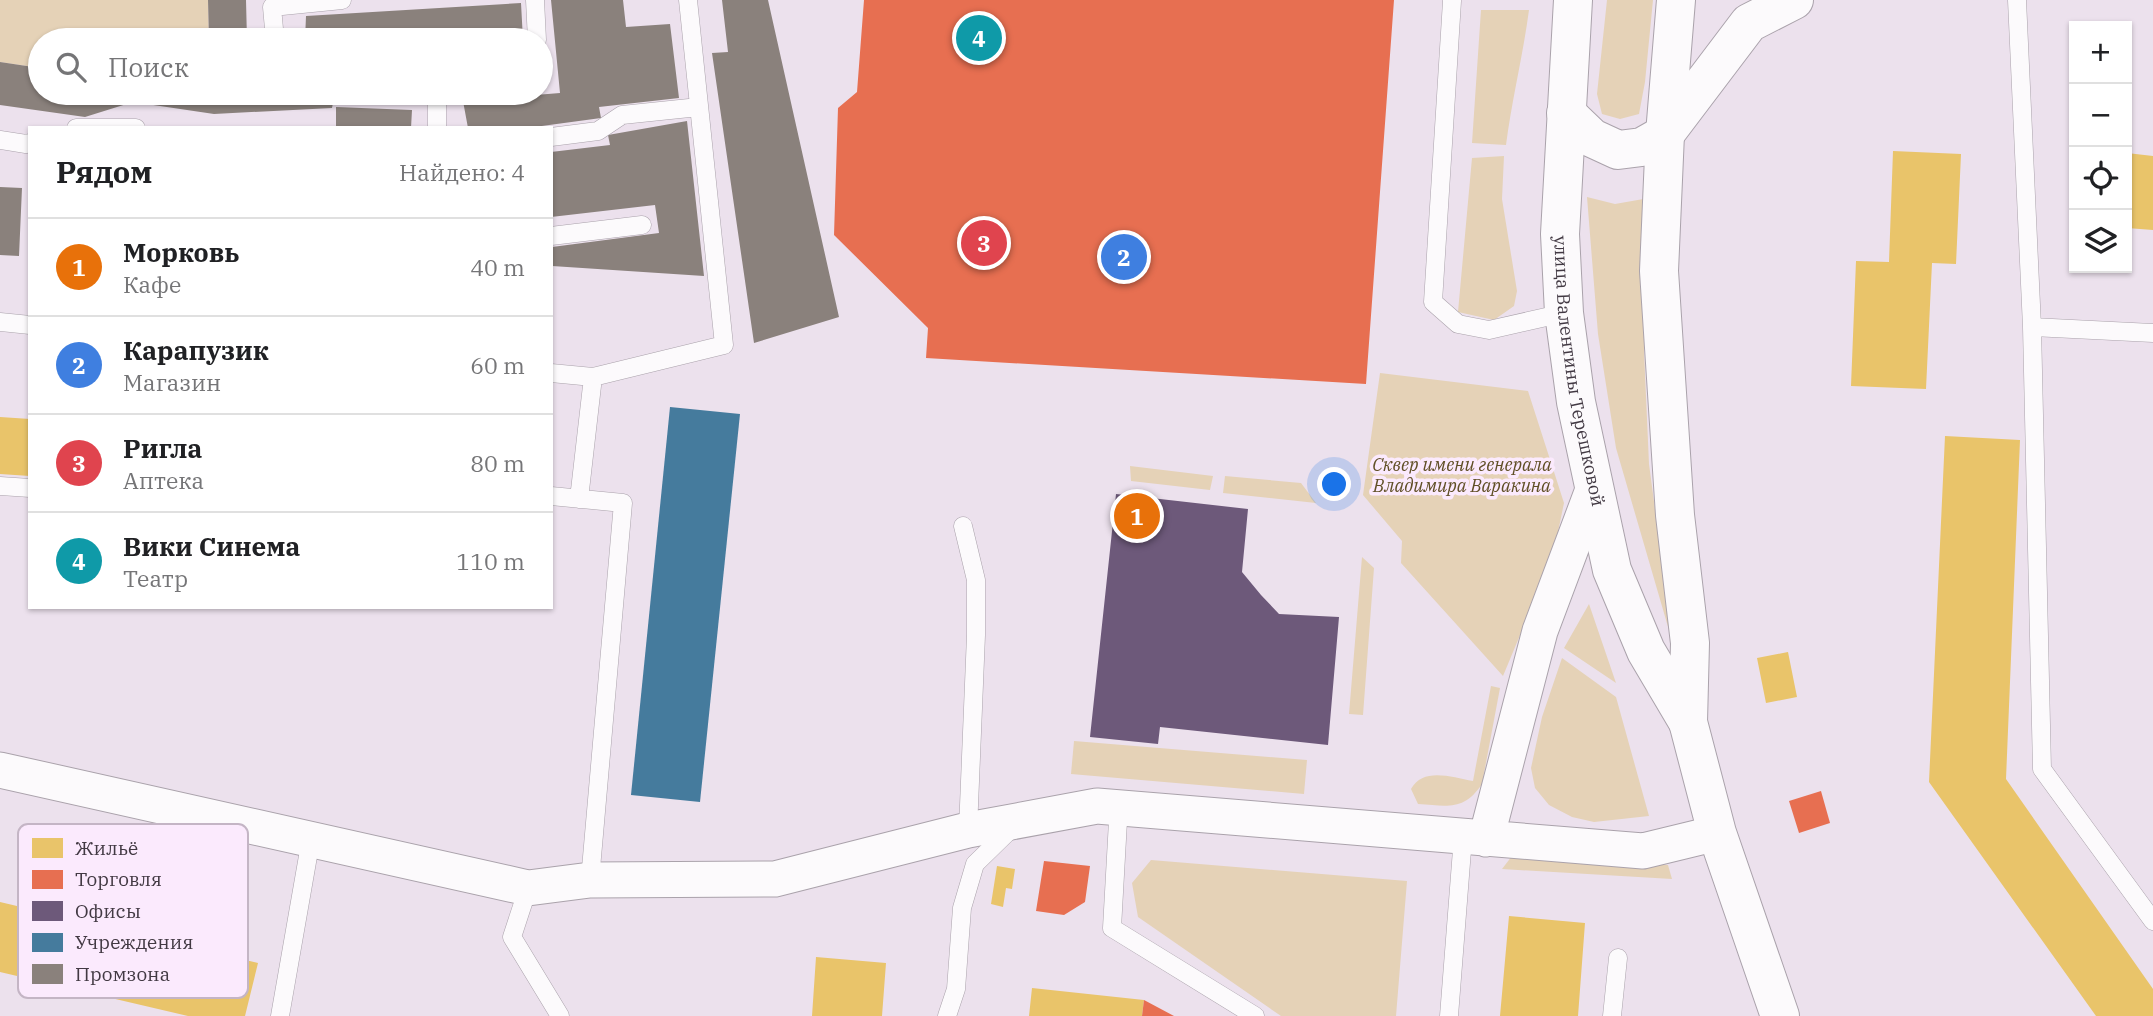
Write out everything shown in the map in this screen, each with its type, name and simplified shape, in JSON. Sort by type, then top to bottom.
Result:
[{"type":"main road","name":"улица Валентины Терешковой","points":[[1573,0],[1560,234],[1564,313],[1576,402],[1612,570],[1646,651],[1688,722],[1717,833],[1780,1016]]},
{"type":"main road","name":"улица Валентины Терешковой","points":[[1676,0],[1665,134],[1659,271],[1675,515],[1690,643],[1688,722]]},
{"type":"main road","points":[[1566,113],[1592,138],[1618,150],[1642,147],[1665,134],[1749,23],[1794,0]]},
{"type":"street","points":[[1475,838],[1502,775],[1540,631],[1594,487]]},
{"type":"street","points":[[0,770],[243,824]]},
{"type":"street","points":[[1502,775],[1509,808],[1516,817],[1546,838],[1569,845]]},
{"type":"street","points":[[248,825],[528,888],[590,880],[775,879],[968,830],[1120,800],[1475,838],[1643,851],[1717,833]]},
{"type":"lane","points":[[274,28],[272,7],[342,0]]},
{"type":"lane","points":[[535,0],[536,28]]},
{"type":"lane","points":[[553,373],[593,377],[724,345],[688,0]]},
{"type":"lane","points":[[2017,0],[2032,327],[2042,769],[2153,921]]},
{"type":"lane","points":[[1452,1],[1433,302],[1458,324],[1489,330],[1564,313]]},
{"type":"lane","points":[[437,126],[441,105]]},
{"type":"lane","points":[[553,137],[598,131],[622,115],[699,107]]},
{"type":"lane","points":[[0,140],[28,144]]},
{"type":"lane","points":[[553,236],[642,225]]},
{"type":"lane","points":[[0,322],[28,325]]},
{"type":"lane","points":[[2032,327],[2153,333]]},
{"type":"lane","points":[[579,499],[593,377]]},
{"type":"lane","points":[[0,486],[28,488]]},
{"type":"lane","points":[[553,496],[623,503],[590,880]]},
{"type":"lane","points":[[963,526],[976,580],[968,830]]},
{"type":"lane","points":[[1120,800],[1112,928],[1255,1016]]},
{"type":"lane","points":[[947,1016],[956,989],[962,908],[975,864],[1017,822]]},
{"type":"lane","points":[[1449,1016],[1475,838]]},
{"type":"lane","points":[[280,1016],[311,839]]},
{"type":"lane","points":[[528,888],[512,937],[560,1016]]},
{"type":"lane","points":[[1612,1016],[1618,958]]},
{"type":"green space","points":[[0,0],[208,0],[209,28],[28,28],[28,66],[0,62]]},
{"type":"green space","points":[[1607,0],[1653,0],[1639,114],[1620,119],[1602,114],[1597,94]]},
{"type":"green space","points":[[1481,10],[1529,10],[1506,145],[1472,143]]},
{"type":"green space","points":[[1504,156],[1502,199],[1517,291],[1514,306],[1494,320],[1458,312],[1472,158]]},
{"type":"green space","points":[[1587,197],[1615,204],[1649,198],[1644,351],[1649,464],[1673,644],[1616,448],[1598,334]]},
{"type":"green space","name":"Сквер имени генерала Владимира Варакина","points":[[1380,373],[1528,391],[1564,503],[1553,556],[1503,676],[1401,563],[1402,541],[1363,495]]},
{"type":"green space","points":[[1130,466],[1213,476],[1210,490],[1131,481]]},
{"type":"green space","points":[[1225,476],[1301,483],[1316,503],[1223,493]]},
{"type":"green space","points":[[1362,557],[1374,568],[1363,715],[1349,714]]},
{"type":"green space","points":[[1589,604],[1616,683],[1564,648]]},
{"type":"green space","points":[[1562,658],[1616,697],[1649,816],[1594,822],[1572,817],[1549,805],[1535,788],[1531,768],[1542,717]]},
{"type":"green space","points":[[1491,686],[1500,688],[1482,784],[1462,803],[1447,806],[1418,804],[1411,789],[1423,778],[1438,775],[1473,781]]},
{"type":"green space","points":[[1074,741],[1307,760],[1304,794],[1071,774]]},
{"type":"green space","points":[[1512,856],[1668,865],[1672,879],[1502,869]]},
{"type":"green space","points":[[1151,860],[1407,881],[1396,1016],[1281,1016],[1138,917],[1132,883]]},
{"type":"building: Жильё","points":[[1893,151],[1961,154],[1956,264],[1932,263],[1926,389],[1851,386],[1856,261],[1889,262]]},
{"type":"building: Жильё","points":[[2132,154],[2153,156],[2153,230],[2132,228]]},
{"type":"building: Жильё","points":[[0,417],[28,419],[28,476],[0,474]]},
{"type":"building: Жильё","points":[[1945,436],[2020,440],[2006,779],[2153,989],[2153,1016],[2096,1016],[1929,782]]},
{"type":"building: Жильё","points":[[1788,652],[1797,697],[1766,703],[1757,658]]},
{"type":"building: Жильё","points":[[997,866],[1015,869],[1012,889],[1006,888],[1003,907],[991,904]]},
{"type":"building: Жильё","points":[[0,902],[18,906],[18,976],[0,972]]},
{"type":"building: Жильё","points":[[1509,916],[1585,923],[1578,1016],[1500,1016]]},
{"type":"building: Жильё","points":[[816,957],[886,963],[882,1016],[812,1016]]},
{"type":"building: Жильё","points":[[248,961],[258,963],[245,1016],[188,1016],[111,998],[248,998]]},
{"type":"building: Жильё","points":[[1032,988],[1144,1000],[1142,1016],[1029,1016]]},
{"type":"building: Торговля","points":[[864,0],[1394,0],[1366,384],[926,358],[928,328],[834,235],[838,108],[857,92]]},
{"type":"building: Торговля","points":[[1821,791],[1830,823],[1799,833],[1789,801]]},
{"type":"building: Торговля","points":[[1044,861],[1090,866],[1085,902],[1064,915],[1036,911]]},
{"type":"building: Торговля","points":[[1144,1000],[1174,1016],[1142,1016]]},
{"type":"building: Офисы","points":[[1116,494],[1248,509],[1242,572],[1261,595],[1279,614],[1339,617],[1328,745],[1160,727],[1158,744],[1090,737]]},
{"type":"building: Учреждения","points":[[670,407],[740,414],[700,802],[631,795]]},
{"type":"building: Промзона","points":[[208,0],[246,0],[247,28],[209,28]]},
{"type":"building: Промзона","points":[[551,0],[623,0],[626,27],[670,24],[679,98],[599,107],[601,118],[542,126],[468,126],[464,105],[553,105],[553,94],[560,93]]},
{"type":"building: Промзона","points":[[722,0],[768,0],[839,317],[754,343],[712,53],[728,52]]},
{"type":"building: Промзона","points":[[521,3],[522,28],[306,28],[306,16]]},
{"type":"building: Промзона","points":[[0,62],[28,66],[28,105],[123,105],[85,117],[0,105]]},
{"type":"building: Промзона","points":[[153,105],[333,105],[332,108],[214,114]]},
{"type":"building: Промзона","points":[[336,107],[412,110],[411,126],[336,126]]},
{"type":"building: Промзона","points":[[687,121],[704,276],[553,266],[553,247],[659,233],[655,205],[553,217],[553,152],[610,145],[608,135]]},
{"type":"building: Промзона","points":[[0,187],[22,188],[19,256],[0,255]]},
{"type":"place","name":"Вики Синема","points":[[979,38]]},
{"type":"place","name":"Ригла","points":[[984,243]]},
{"type":"place","name":"Карапузик","points":[[1124,257]]},
{"type":"place","name":"Морковь","points":[[1137,516]]}]
